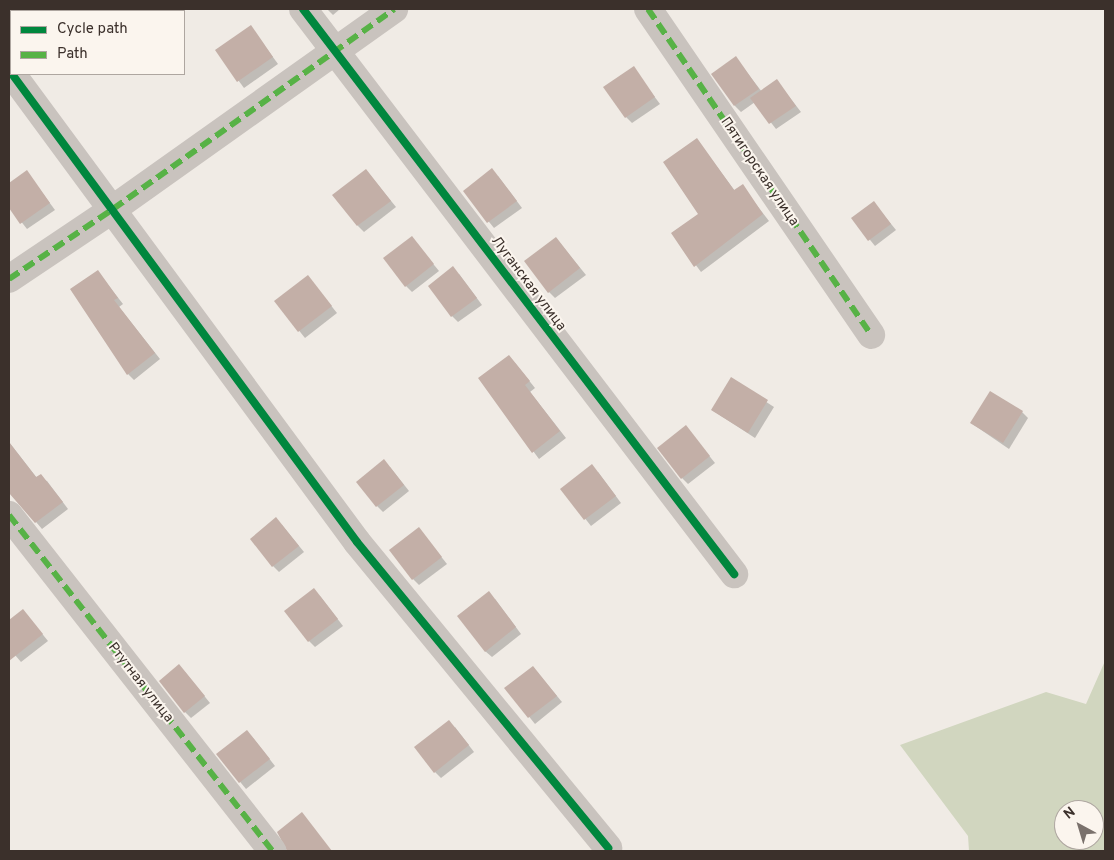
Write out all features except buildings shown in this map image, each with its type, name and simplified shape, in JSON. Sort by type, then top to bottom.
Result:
[{"type":"street","name":"Луганская улица","points":[[303,9],[734,574]]},
{"type":"street","points":[[9,279],[113,209],[394,9]]},
{"type":"street","name":"Пятигорская улица","points":[[648,9],[870,335]]},
{"type":"street","points":[[13,75],[357,542],[608,848]]},
{"type":"street","name":"Ртутная улица","points":[[9,515],[272,851]]},
{"type":"green space","points":[[1105,661],[1105,851],[969,851],[968,836],[900,745],[1046,692],[1086,704]]},
{"type":"marked path","points":[[9,279],[113,209],[394,9]]},
{"type":"marked path","points":[[648,9],[871,335]]},
{"type":"marked path","points":[[9,515],[272,851]]},
{"type":"cycle path","points":[[303,9],[734,574]]},
{"type":"cycle path","points":[[13,75],[357,542],[608,848]]}]
